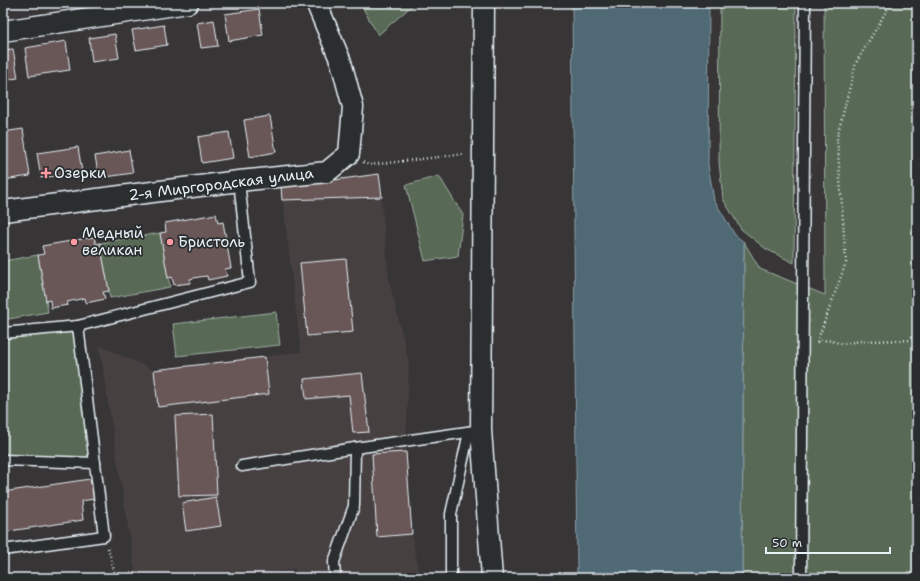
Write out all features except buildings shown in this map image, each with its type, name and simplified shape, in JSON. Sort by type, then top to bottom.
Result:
[{"type":"street","points":[[3,31],[188,3]]},
{"type":"street","points":[[318,3],[318,7],[341,62],[353,107],[349,154]]},
{"type":"street","points":[[484,3],[483,152],[475,431],[492,578]]},
{"type":"street","name":"2-я Миргородская улица","points":[[3,211],[239,181],[327,172],[349,154]]},
{"type":"lane","points":[[801,578],[804,3]]},
{"type":"lane","points":[[3,333],[78,326],[250,282],[239,181]]},
{"type":"lane","points":[[3,550],[104,536],[78,326]]},
{"type":"lane","points":[[242,466],[475,431],[452,514],[451,578]]},
{"type":"lane","points":[[335,578],[334,562],[354,506],[355,448]]},
{"type":"lane","points":[[3,460],[95,463]]},
{"type":"path","points":[[815,348],[846,263],[838,137],[856,63],[891,3]]},
{"type":"path","points":[[349,154],[369,165],[483,152]]},
{"type":"path","points":[[817,342],[826,340],[843,344],[860,341],[917,340]]},
{"type":"path","points":[[104,536],[116,578]]},
{"type":"shaded area","points":[[379,174],[389,280],[409,362],[406,452],[412,534],[420,578],[299,578],[295,569],[232,578],[136,578],[99,345],[154,370],[301,352],[281,187]]},
{"type":"green space","points":[[360,3],[415,3],[378,35]]},
{"type":"green space","points":[[720,3],[796,3],[794,263],[766,249],[741,229],[723,199],[719,162]]},
{"type":"green space","points":[[824,3],[917,3],[917,578],[742,578],[744,242],[760,269],[825,295]]},
{"type":"green space","points":[[439,176],[463,215],[458,256],[425,261],[406,185]]},
{"type":"green space","points":[[160,233],[170,287],[110,298],[100,243]]},
{"type":"green space","points":[[38,255],[48,312],[3,320],[3,261]]},
{"type":"green space","points":[[276,312],[280,345],[177,356],[173,324]]},
{"type":"green space","points":[[78,326],[95,463],[3,460],[3,333]]},
{"type":"water","points":[[572,3],[709,3],[708,165],[714,200],[735,235],[744,242],[742,578],[577,578]]},
{"type":"place","name":"Озерки","points":[[46,173]]},
{"type":"place","name":"Медный великан","points":[[74,242]]},
{"type":"place","name":"Бристоль","points":[[170,242]]}]
